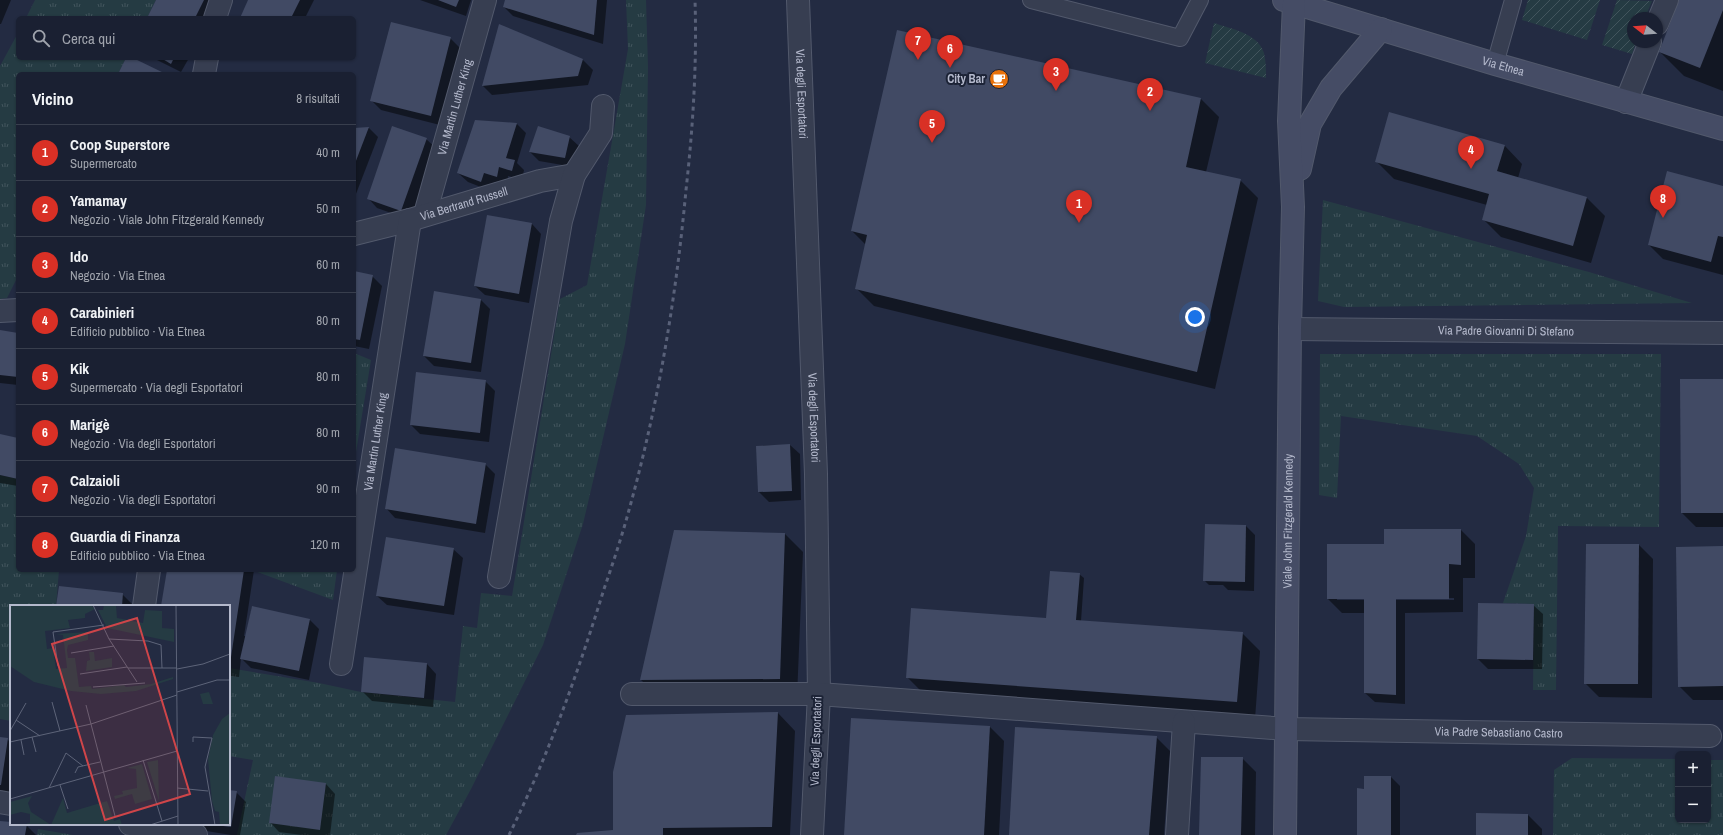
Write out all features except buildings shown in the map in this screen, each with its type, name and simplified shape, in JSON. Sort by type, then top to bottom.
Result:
[{"type":"main road","name":"Via Etnea","points":[[1290,1],[1495,64],[1723,129]]},
{"type":"main road","points":[[1290,1],[1289,121],[1294,208]]},
{"type":"main road","points":[[1294,208],[1305,143],[1310,124],[1331,88],[1381,29]]},
{"type":"main road","name":"Viale John Fitzgerald Kennedy","points":[[1285,835],[1290,329],[1294,208]]},
{"type":"street","points":[[216,16],[221,0]]},
{"type":"street","name":"Via Martin Luther King","points":[[341,664],[418,217],[486,0]]},
{"type":"street","name":"Via degli Esportatori","points":[[798,0],[816,474],[819,694],[812,835]]},
{"type":"street","points":[[1662,12],[1667,0]]},
{"type":"street","points":[[1626,102],[1648,48]]},
{"type":"street","points":[[204,72],[207,60]]},
{"type":"street","points":[[499,577],[561,221],[574,175],[601,133],[603,106]]},
{"type":"street","name":"Via Bertrand Russell","points":[[356,233],[540,181],[574,175]]},
{"type":"street","points":[[0,311],[16,310]]},
{"type":"street","name":"Via Padre Giovanni Di Stefano","points":[[1290,329],[1723,333]]},
{"type":"street","points":[[144,605],[149,572]]},
{"type":"street","name":"Via Padre Sebastiano Castro","points":[[632,694],[819,694],[1287,729],[1710,736]]},
{"type":"street","points":[[1177,835],[1184,722]]},
{"type":"street","points":[[0,802],[10,804]]},
{"type":"street","points":[[136,825],[196,835]]},
{"type":"lane","points":[[1031,0],[1180,38],[1200,0]]},
{"type":"lane","points":[[1495,64],[1513,0]]},
{"type":"green space","points":[[35,0],[156,0],[148,16],[27,16]]},
{"type":"green space","points":[[626,0],[646,0],[648,67],[646,205],[625,344],[583,524],[543,645],[471,789],[446,835],[237,835],[253,760],[230,756],[230,668],[319,683],[361,692],[455,702],[463,626],[477,628],[481,593],[512,596],[560,299],[587,285],[628,49]]},
{"type":"green space","points":[[1528,0],[1600,0],[1587,40],[1522,20]]},
{"type":"green space","points":[[1617,0],[1652,1],[1647,12],[1627,12],[1627,48],[1634,48],[1632,54],[1602,45]]},
{"type":"green space","points":[[1214,23],[1250,36],[1261,46],[1266,62],[1266,78],[1205,63]]},
{"type":"green space","points":[[16,37],[16,60],[125,60],[119,72],[16,72],[16,280],[7,298],[0,299],[0,66]]},
{"type":"green space","points":[[1323,200],[1589,272],[1692,303],[1344,307],[1318,301]]},
{"type":"green space","points":[[356,354],[371,360],[356,452]]},
{"type":"green space","points":[[1320,354],[1661,354],[1659,527],[1558,526],[1556,690],[1533,690],[1534,604],[1503,603],[1526,536],[1534,488],[1519,464],[1477,436],[1341,416],[1337,498],[1319,495]]},
{"type":"green space","points":[[0,475],[16,479],[16,572],[59,572],[56,605],[10,605],[10,721],[0,719]]},
{"type":"green space","points":[[257,572],[337,572],[333,600]]},
{"type":"green space","points":[[1572,758],[1675,759],[1675,823],[1711,823],[1711,760],[1723,760],[1723,835],[1553,835],[1554,770]]},
{"type":"green space","points":[[38,829],[73,835],[37,835]]},
{"type":"railway","points":[[509,835],[537,775],[584,652],[623,530],[649,431],[665,352],[682,230],[691,143],[694,95],[695,0]]},
{"type":"place","name":"Calzaioli","points":[[918,60]]},
{"type":"place","name":"Marigè","points":[[950,68]]},
{"type":"place","name":"City Bar","points":[[999,79]]},
{"type":"place","name":"Ido","points":[[1056,91]]},
{"type":"place","name":"Yamamay","points":[[1150,111]]},
{"type":"place","name":"Kik","points":[[932,143]]},
{"type":"place","name":"Carabinieri","points":[[1471,169]]},
{"type":"place","name":"Guardia di Finanza","points":[[1663,218]]},
{"type":"place","name":"Coop Superstore","points":[[1079,223]]}]
